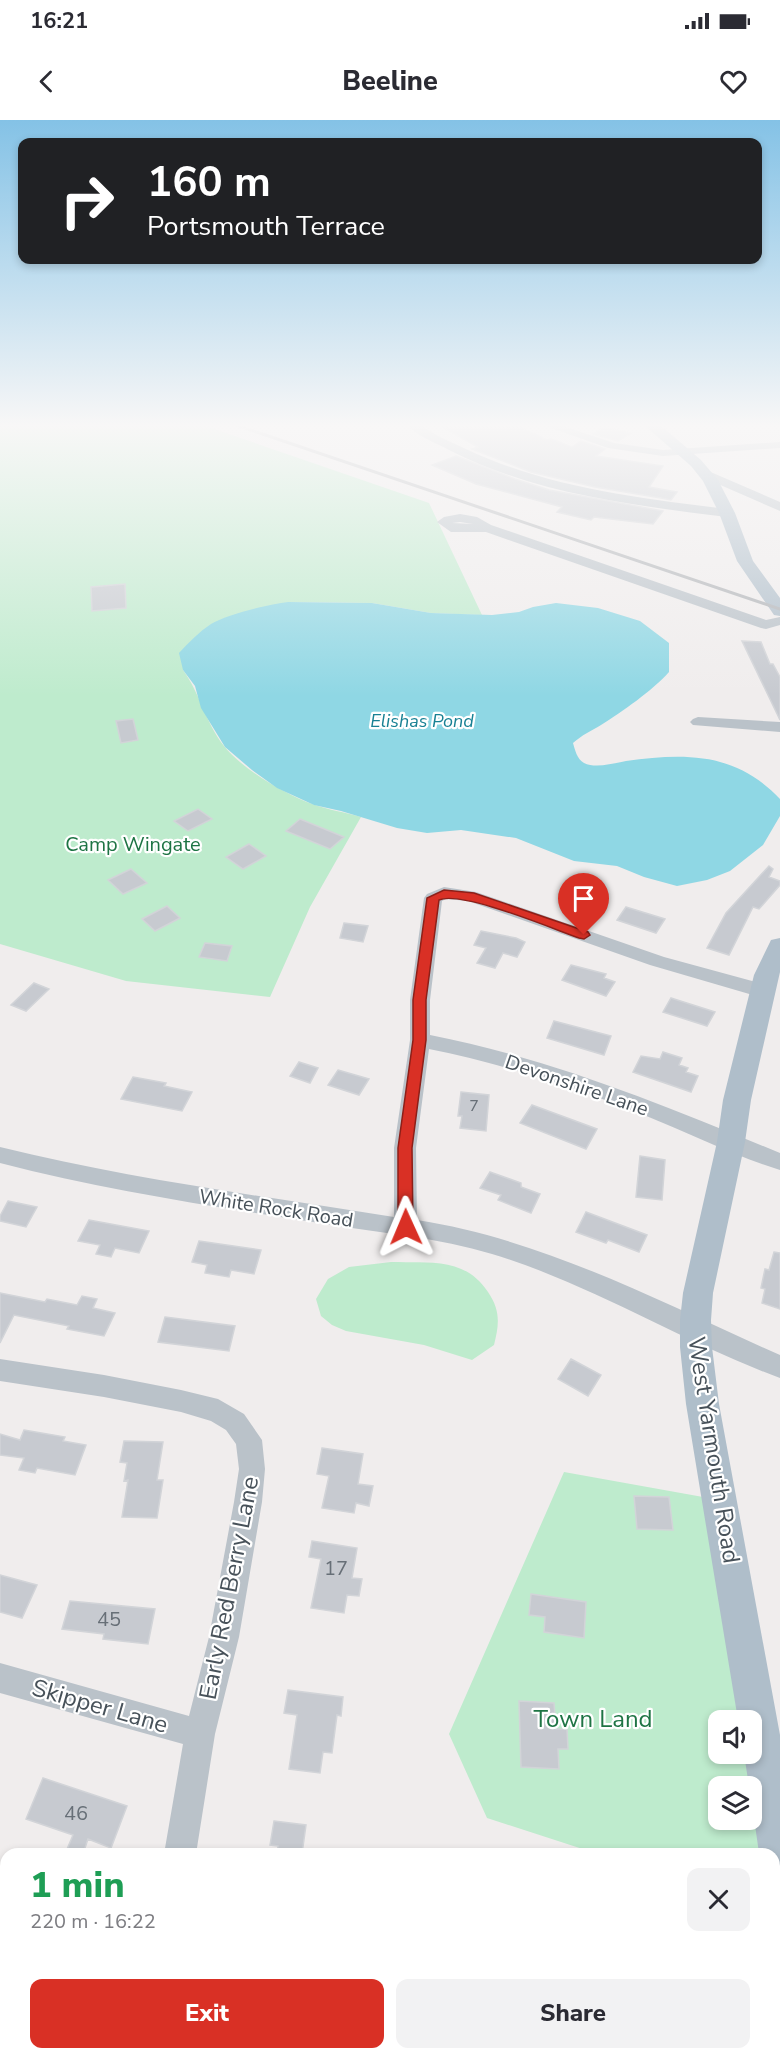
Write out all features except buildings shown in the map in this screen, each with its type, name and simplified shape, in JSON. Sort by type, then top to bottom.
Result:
[{"type":"main road","points":[[728,514],[745,561],[780,611]]},
{"type":"main road","name":"West Yarmouth Road","points":[[779,1848],[708,1429],[697,1353],[696,1329],[698,1293],[731,1142],[737,1100],[766,975],[780,946]]},
{"type":"street","points":[[487,528],[773,623],[780,631]]},
{"type":"street","points":[[698,722],[780,727]]},
{"type":"street","points":[[406,1227],[405,1148],[420,1040],[420,1000],[433,898],[444,893],[470,896],[657,961],[763,991]]},
{"type":"street","name":"Devonshire Lane","points":[[420,1040],[482,1052],[580,1084],[780,1162]]},
{"type":"street","name":"White Rock Road","points":[[0,1155],[75,1174],[134,1185],[463,1237],[523,1254],[780,1366]]},
{"type":"street","name":"Early Red Berry Lane","points":[[0,1370],[115,1388],[218,1411],[235,1422],[249,1440],[252,1469],[248,1502],[224,1637],[200,1734],[181,1848]]},
{"type":"street","name":"Skipper Lane","points":[[0,1678],[200,1734]]},
{"type":"green space","name":"Camp Wingate","points":[[0,514],[434,514],[482,615],[431,613],[372,603],[288,602],[183,670],[217,737],[232,755],[265,780],[301,800],[361,817],[310,907],[270,997],[126,981],[0,944]]},
{"type":"green space","points":[[391,1262],[446,1264],[469,1273],[479,1281],[488,1292],[497,1312],[498,1324],[494,1345],[472,1360],[424,1345],[346,1331],[332,1325],[321,1316],[316,1299],[328,1279],[349,1267]]},
{"type":"green space","name":"Town Land","points":[[564,1472],[703,1497],[738,1710],[708,1710],[708,1764],[747,1764],[749,1776],[708,1776],[708,1830],[758,1830],[761,1848],[580,1848],[487,1818],[449,1734]]},
{"type":"water","name":"Elishas Pond","points":[[288,602],[372,603],[431,613],[492,615],[519,612],[556,603],[598,608],[640,621],[669,643],[669,672],[637,700],[573,743],[580,759],[594,766],[669,757],[709,759],[727,764],[746,772],[780,799],[780,816],[763,845],[730,871],[707,880],[677,886],[644,877],[617,866],[574,861],[516,838],[461,830],[427,833],[397,828],[314,805],[277,788],[225,747],[201,708],[195,686],[183,670],[179,653],[211,624],[248,610]]},
{"type":"railway","points":[[501,514],[780,609]]},
{"type":"route","points":[[406,1227],[405,1148],[420,1040],[420,1000],[433,898],[444,893],[470,896],[584,935]]}]
